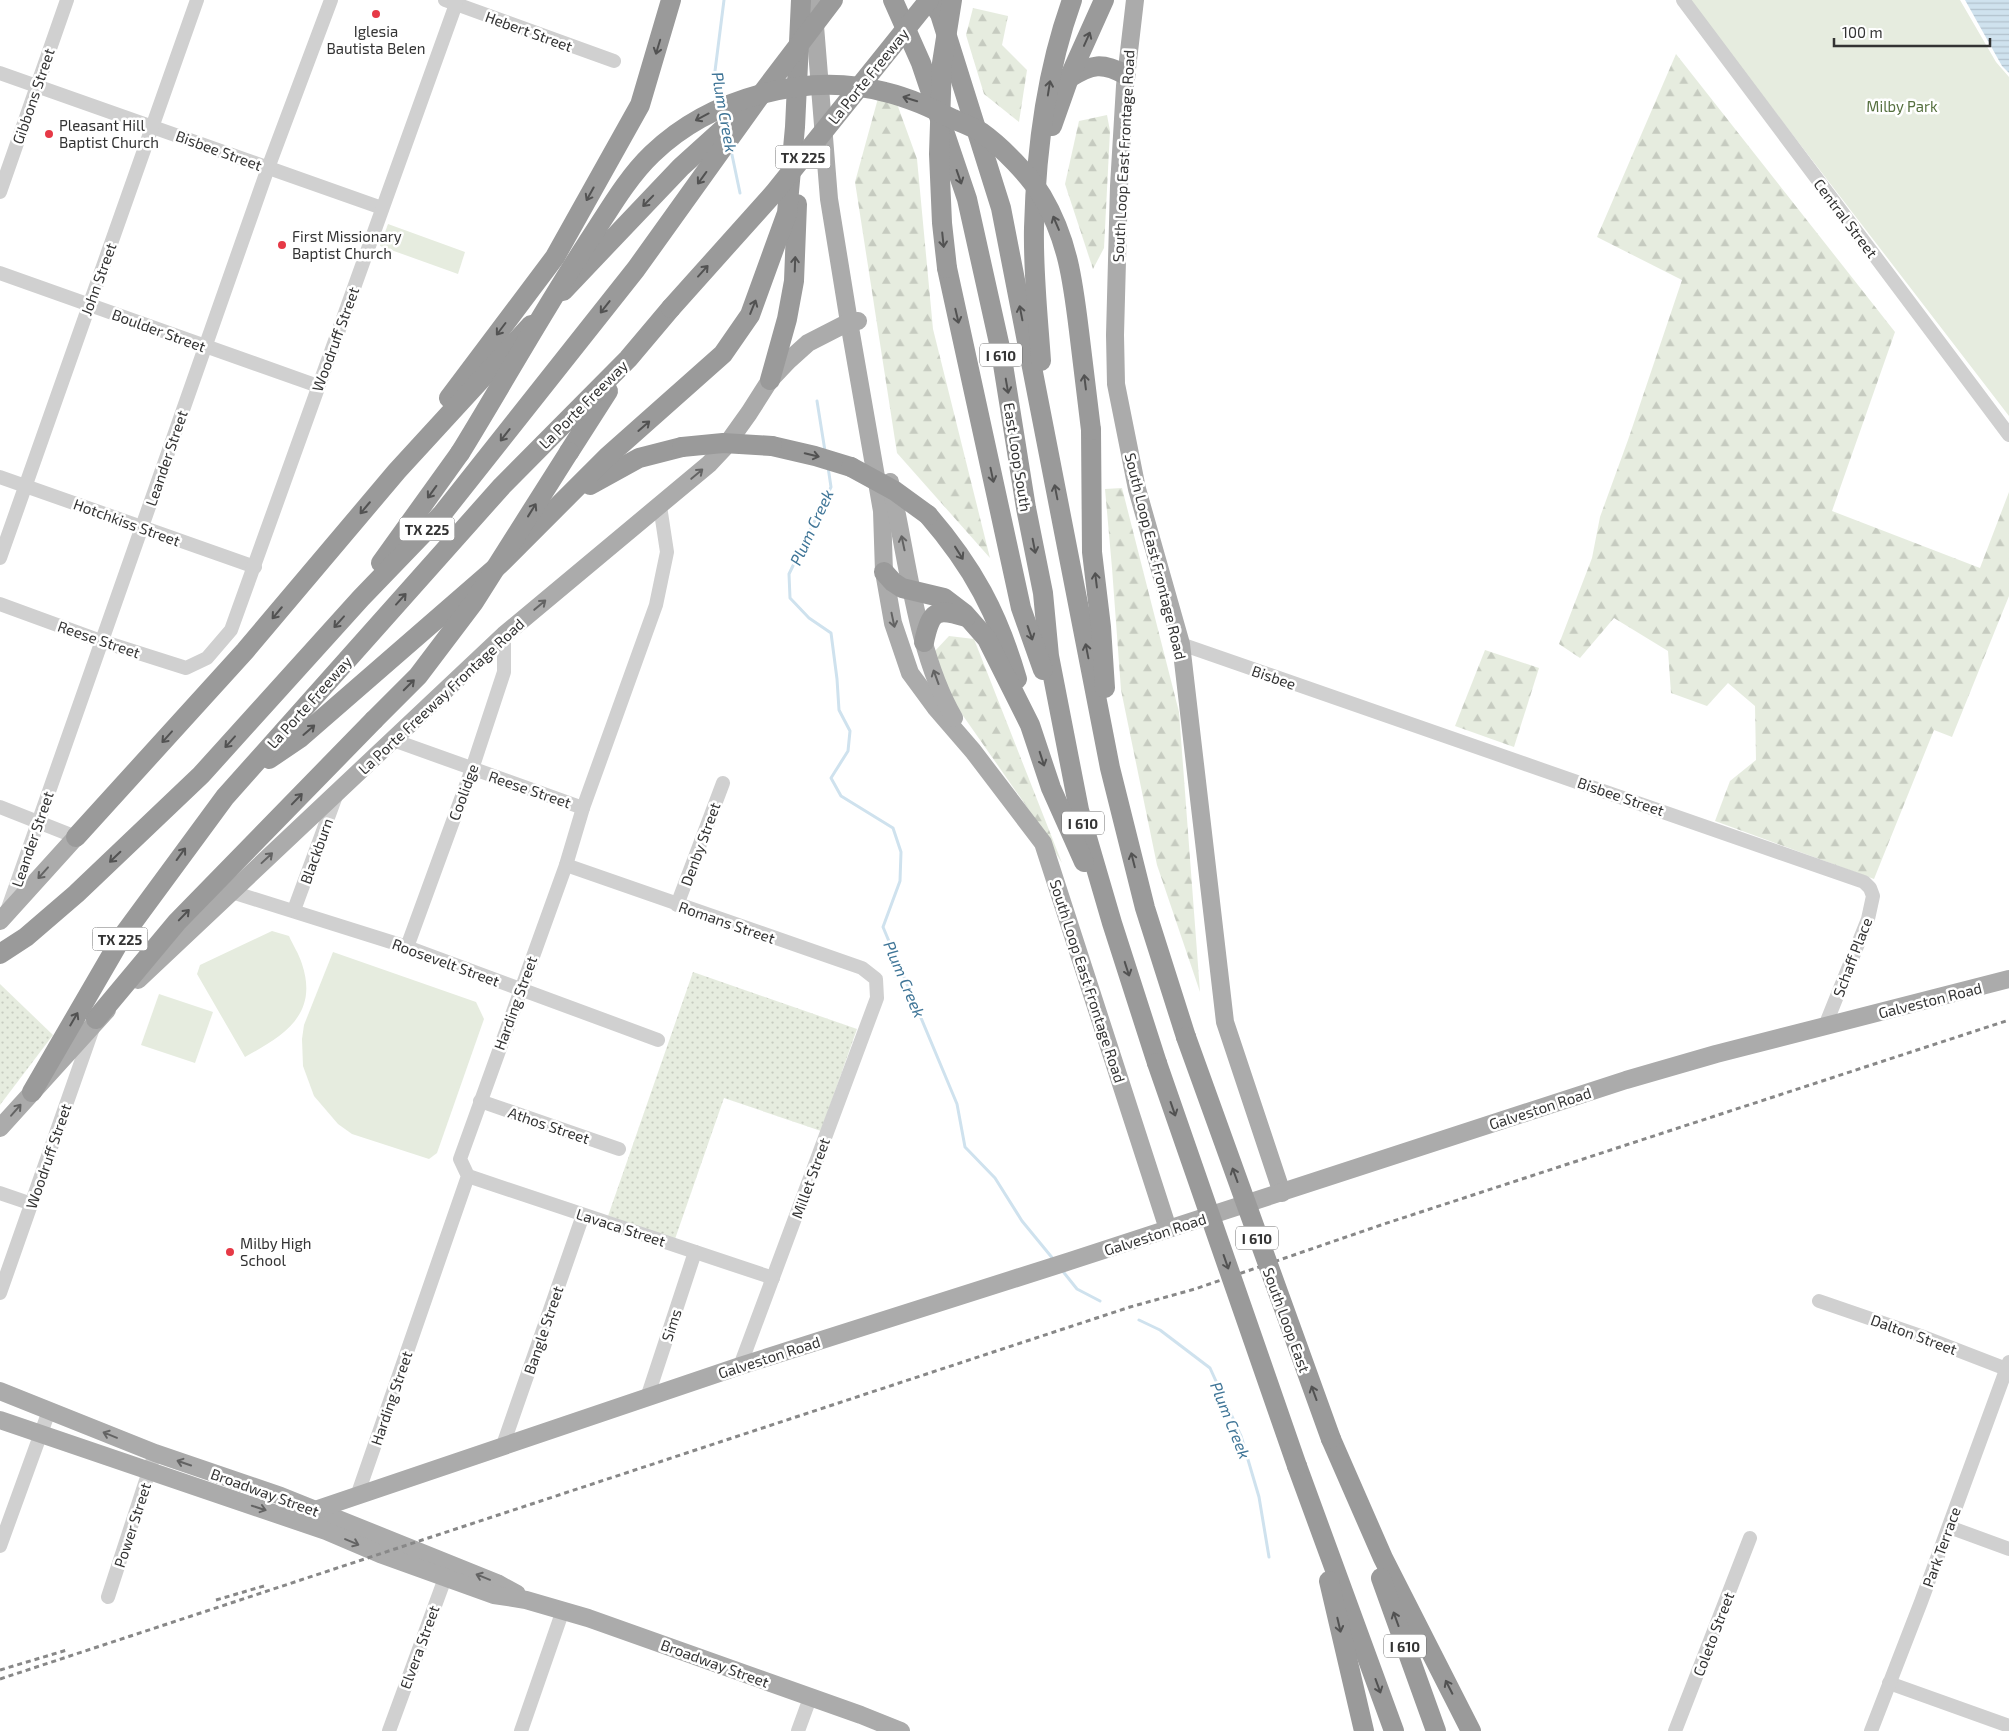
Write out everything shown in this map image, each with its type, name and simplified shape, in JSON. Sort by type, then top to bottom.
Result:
[{"type":"highway","points":[[397,471],[466,375],[555,257],[640,105],[671,0]]},
{"type":"highway","points":[[240,779],[300,738],[499,565],[607,457],[723,354],[750,315],[787,214],[795,127],[801,0]]},
{"type":"highway","name":"La Porte Freeway","points":[[0,954],[26,936],[76,894],[200,775],[361,598],[442,514],[636,269],[831,0]]},
{"type":"highway","name":"East Loop South","points":[[893,0],[924,72],[967,198],[983,265],[1001,352],[1026,508],[1043,592],[1049,656],[1079,810],[1112,923]]},
{"type":"highway","points":[[1044,430],[1034,230],[1036,170],[1050,77],[1065,19],[1072,0]]},
{"type":"highway","points":[[1036,170],[1069,78],[1104,0]]},
{"type":"highway","points":[[938,3],[942,63],[939,154],[946,268],[1021,608],[1062,722]]},
{"type":"highway","name":"La Porte Freeway","points":[[32,1092],[122,936],[224,797],[502,486],[628,359],[938,3]]},
{"type":"highway","name":"East Loop South","points":[[938,3],[1001,208],[1110,768],[1145,908]]},
{"type":"highway","points":[[1069,78],[1098,65],[1107,66],[1126,75]]},
{"type":"highway","points":[[361,598],[380,563],[460,453],[628,181],[653,153],[696,120],[715,110],[775,91],[810,85],[845,85],[884,91],[922,103],[980,132],[1028,175],[1054,218],[1067,250],[1074,284],[1091,430],[1092,552],[1101,627],[1110,768]]},
{"type":"highway","points":[[76,837],[245,650],[397,471],[680,167],[760,96]]},
{"type":"highway","points":[[770,380],[787,319],[794,281],[797,206],[795,127]]},
{"type":"highway","points":[[96,1019],[177,922],[418,676],[474,602],[628,359]]},
{"type":"highway","points":[[549,516],[599,479],[639,458],[682,447],[723,442],[762,445],[816,456],[851,467],[895,491],[928,516],[955,546],[987,598],[1010,655],[1051,788],[1112,923]]},
{"type":"highway","points":[[884,572],[902,588],[944,598],[968,618],[987,639],[1030,724]]},
{"type":"highway","points":[[924,642],[928,625],[941,612],[946,611],[968,618]]},
{"type":"highway","name":"South Loop East","points":[[1145,908],[1186,1037],[1331,1439],[1379,1559],[1436,1731]]},
{"type":"highway","name":"I 610","points":[[1112,923],[1157,1063],[1297,1466],[1333,1576],[1394,1731]]},
{"type":"highway","points":[[1379,1559],[1471,1731]]},
{"type":"highway","points":[[1333,1576],[1364,1731]]},
{"type":"main road","name":"South Loop East Frontage Road","points":[[817,0],[815,26],[829,199],[854,322],[924,642],[944,701],[973,751]]},
{"type":"main road","name":"South Loop East Frontage Road","points":[[831,0],[827,26],[841,197],[860,383],[882,511],[884,572],[893,623],[910,673],[935,707],[973,751],[1043,843],[1168,1229]]},
{"type":"main road","name":"South Loop East Frontage Road","points":[[1135,0],[1126,75],[1117,265],[1116,384],[1137,489],[1181,644],[1225,1022],[1282,1193]]},
{"type":"main road","name":"La Porte Freeway Frontage Road","points":[[32,1092],[96,1019],[504,635],[709,464],[724,448],[770,380],[808,344],[854,322]]},
{"type":"main road","points":[[808,344],[828,337],[840,341],[847,349],[860,383]]},
{"type":"main road","points":[[2,919],[76,837]]},
{"type":"main road","name":"Galveston Road","points":[[315,1510],[331,1517],[357,1496],[740,1366],[1050,1268],[1626,1080],[1716,1054],[2009,979]]},
{"type":"main road","points":[[0,1128],[32,1092]]},
{"type":"main road","name":"Broadway Street","points":[[0,1391],[155,1453],[315,1510]]},
{"type":"main road","name":"Broadway Street","points":[[0,1420],[149,1472],[331,1517],[364,1529],[494,1595],[526,1600],[563,1610],[901,1731]]},
{"type":"main road","points":[[357,1496],[358,1518],[364,1529]]},
{"type":"main road","name":"Broadway Street","points":[[331,1517],[380,1554],[447,1570]]},
{"type":"street","name":"Gibbons Street","points":[[0,192],[67,0]]},
{"type":"street","name":"John Street","points":[[0,558],[197,0]]},
{"type":"street","name":"Leander Street","points":[[2,919],[268,168],[331,0]]},
{"type":"street","name":"Central Street","points":[[1683,0],[2009,435]]},
{"type":"street","name":"Hebert Street","points":[[450,2],[614,61]]},
{"type":"street","name":"Woodruff Street","points":[[197,663],[207,658],[231,630],[382,208],[450,2]]},
{"type":"street","name":"Bisbee Street","points":[[0,73],[382,208]]},
{"type":"street","name":"Boulder Street","points":[[0,273],[318,386]]},
{"type":"street","name":"Hotchkiss Street","points":[[0,477],[255,567]]},
{"type":"street","name":"Harding Street","points":[[357,1496],[468,1176],[460,1159],[519,990],[566,865],[583,808],[656,605],[667,552],[660,506]]},
{"type":"street","name":"Reese Street","points":[[0,604],[101,642],[186,668],[197,663]]},
{"type":"street","name":"Coolidge","points":[[407,947],[472,769],[504,672],[504,635]]},
{"type":"street","name":"Bisbee","points":[[1181,644],[1368,709]]},
{"type":"street","name":"Bisbee Street","points":[[1368,709],[1852,876],[1864,882],[1870,888]]},
{"type":"street","name":"Reese Street","points":[[393,740],[583,808]]},
{"type":"street","name":"Denby Street","points":[[677,905],[723,782]]},
{"type":"street","name":"Blackburn","points":[[294,910],[337,792]]},
{"type":"street","points":[[0,807],[76,837]]},
{"type":"street","name":"Romans Street","points":[[566,865],[862,968],[876,979],[876,988]]},
{"type":"street","name":"Schaff Place","points":[[1825,1026],[1868,919],[1872,896],[1870,888]]},
{"type":"street","name":"Roosevelt Street","points":[[232,892],[407,947],[658,1040]]},
{"type":"street","name":"Millet Street","points":[[740,1366],[877,998],[876,988]]},
{"type":"street","name":"Woodruff Street","points":[[0,1293],[96,1019]]},
{"type":"street","name":"Athos Street","points":[[480,1101],[619,1150]]},
{"type":"street","name":"Lavaca Street","points":[[468,1176],[774,1278]]},
{"type":"street","points":[[0,1193],[32,1204]]},
{"type":"street","name":"Bangle Street","points":[[504,1446],[583,1215]]},
{"type":"street","name":"Sims","points":[[647,1398],[695,1252]]},
{"type":"street","name":"Dalton Street","points":[[1819,1301],[2008,1367]]},
{"type":"street","name":"Park Terrace","points":[[1870,1731],[1949,1527],[2008,1367]]},
{"type":"street","points":[[0,1546],[49,1411]]},
{"type":"street","name":"Power Street","points":[[108,1597],[155,1453]]},
{"type":"street","points":[[1949,1527],[2009,1549]]},
{"type":"street","name":"Coleto Street","points":[[1676,1731],[1750,1538]]},
{"type":"street","name":"Elvera Street","points":[[389,1731],[447,1570]]},
{"type":"street","points":[[521,1731],[563,1610]]},
{"type":"street","points":[[1889,1683],[2009,1726]]},
{"type":"street","points":[[798,1731],[810,1698]]},
{"type":"green space","name":"Milby Park","points":[[1689,0],[1960,0],[1996,62],[2009,77],[2009,416]]},
{"type":"green space","points":[[973,8],[1008,16],[1002,45],[1027,70],[1019,122],[984,94],[966,35]]},
{"type":"green space","points":[[1676,54],[1895,332],[1832,511],[1980,568],[2009,492],[2009,596],[1952,737],[1934,730],[1874,879],[1715,821],[1730,781],[1756,760],[1755,706],[1728,683],[1707,706],[1671,693],[1668,651],[1614,618],[1580,658],[1559,644],[1592,558],[1600,517],[1682,280],[1597,237]]},
{"type":"green space","points":[[880,91],[896,101],[917,159],[933,329],[990,558],[897,453],[855,182]]},
{"type":"green space","points":[[1107,115],[1110,131],[1104,248],[1093,269],[1065,184],[1079,121]]},
{"type":"green space","points":[[388,224],[465,252],[458,274],[380,246]]},
{"type":"green space","points":[[1122,488],[1179,712],[1200,992],[1157,865],[1121,690],[1105,489]]},
{"type":"green space","points":[[949,636],[974,639],[1062,863],[1027,807],[952,700],[934,652]]},
{"type":"green space","points":[[1485,650],[1539,668],[1514,747],[1455,726]]},
{"type":"green space","points":[[272,931],[289,936],[298,953],[306,982],[306,997],[294,1022],[284,1032],[245,1057],[197,974],[200,965]]},
{"type":"green space","points":[[333,952],[476,1002],[484,1019],[437,1153],[429,1159],[352,1134],[338,1124],[314,1096],[303,1066],[302,1039],[304,1025]]},
{"type":"green space","points":[[693,972],[857,1029],[821,1131],[724,1098],[675,1239],[608,1216]]},
{"type":"green space","points":[[0,984],[53,1035],[0,1105]]},
{"type":"green space","points":[[159,994],[213,1012],[195,1063],[141,1045]]},
{"type":"water","points":[[1965,0],[2009,0],[2009,73],[2002,66]]},
{"type":"waterway","name":"Plum Creek","points":[[721,100],[715,71],[724,0]]},
{"type":"waterway","name":"Plum Creek","points":[[731,150],[740,193]]},
{"type":"waterway","name":"Plum Creek","points":[[817,401],[825,451]]},
{"type":"waterway","name":"Plum Creek","points":[[828,467],[831,487],[789,574],[790,598],[809,618],[831,633],[839,710],[850,731],[848,751],[831,778],[841,796],[893,828],[901,852],[900,881],[883,927],[957,1104],[965,1147],[995,1178],[1022,1221],[1054,1260]]},
{"type":"waterway","name":"Plum Creek","points":[[1061,1269],[1077,1289],[1100,1301]]},
{"type":"waterway","name":"Plum Creek","points":[[1139,1320],[1160,1330],[1210,1368],[1241,1436],[1259,1497],[1269,1557]]},
{"type":"railway","points":[[0,1679],[1130,1307],[1195,1289],[1381,1225],[2009,1020]]},
{"type":"railway","points":[[216,1600],[264,1586]]},
{"type":"railway","points":[[0,1670],[67,1650]]},
{"type":"place","name":"Iglesia Bautista Belen","points":[[376,14]]},
{"type":"place","name":"Pleasant Hill Baptist Church","points":[[49,134]]},
{"type":"place","name":"First Missionary Baptist Church","points":[[282,245]]},
{"type":"place","name":"Milby High School","points":[[230,1252]]}]
